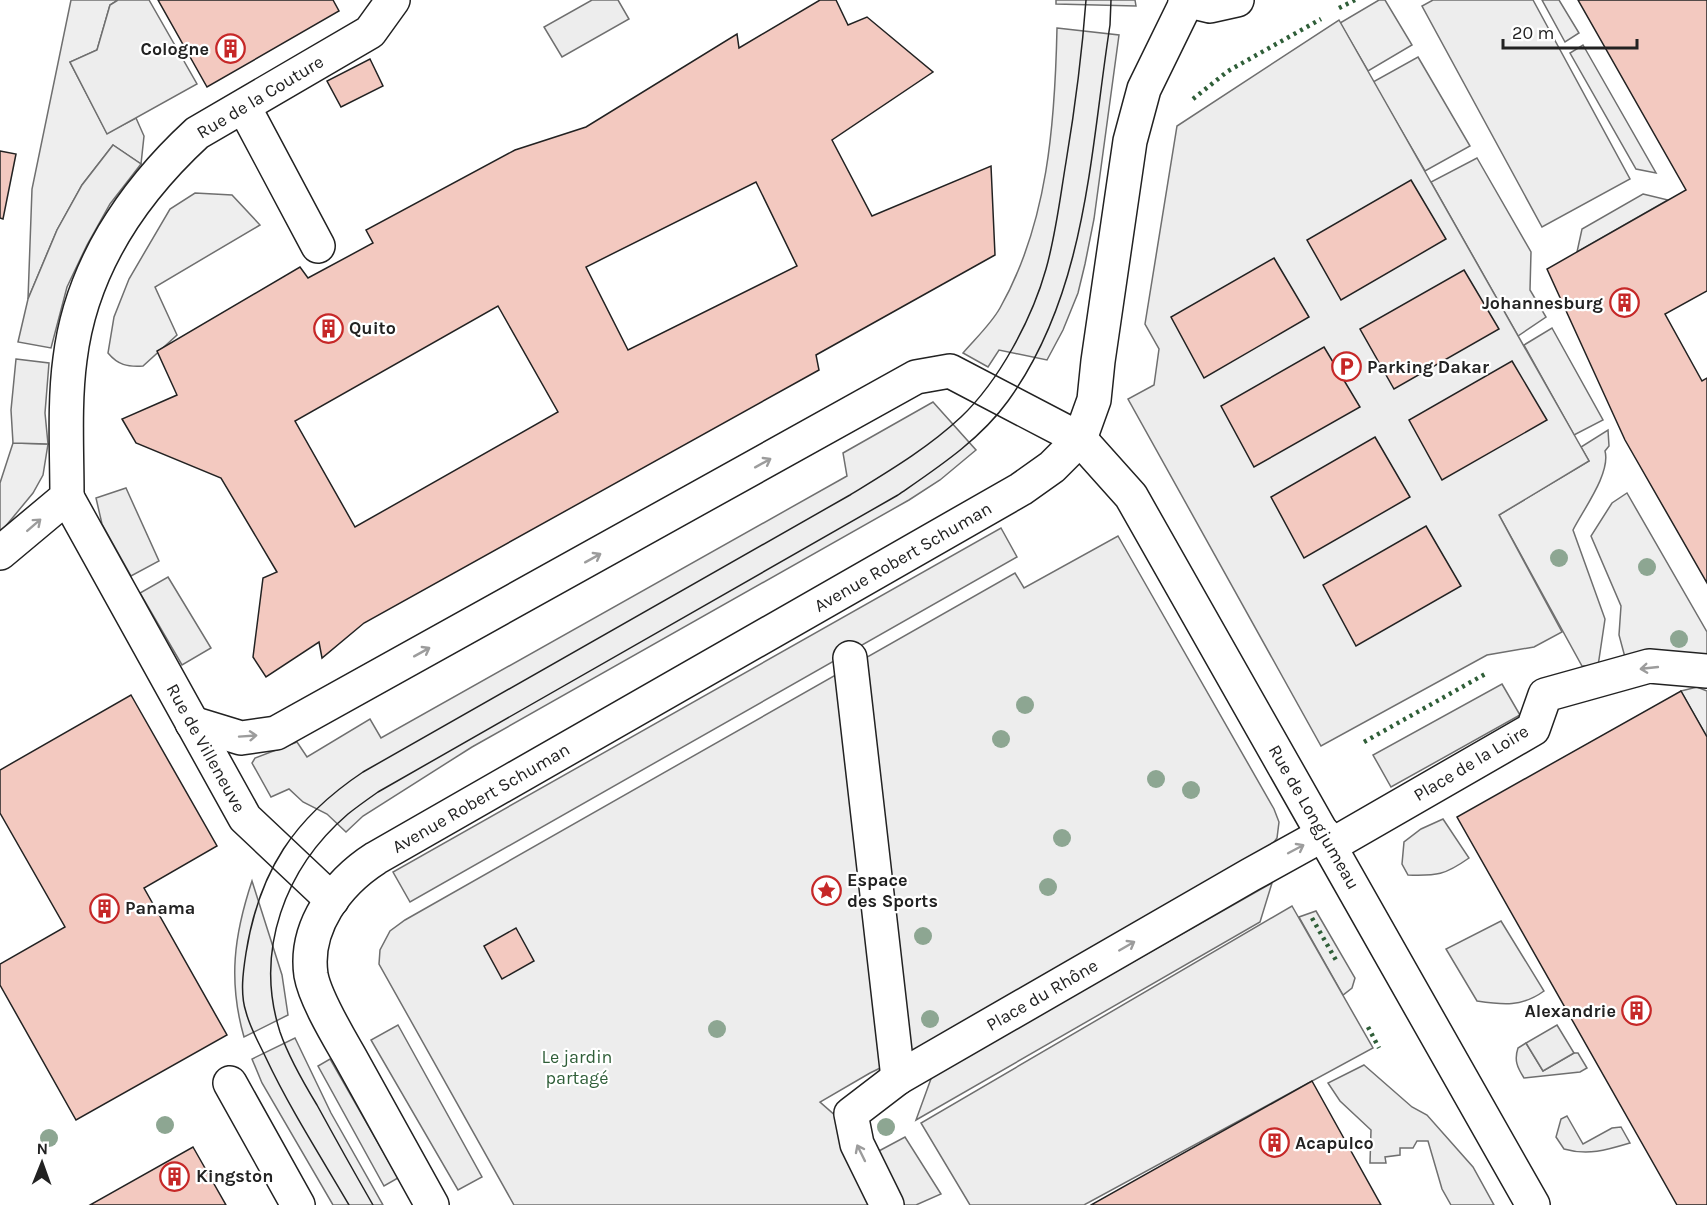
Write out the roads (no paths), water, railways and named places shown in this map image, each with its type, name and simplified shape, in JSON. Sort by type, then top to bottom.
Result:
[{"type":"street","name":"Rue de la Couture","points":[[67,496],[70,359],[77,319],[110,237],[147,185],[177,151],[197,133],[370,32],[393,0]]},
{"type":"street","points":[[1186,1],[1210,6],[1237,0]]},
{"type":"street","name":"Avenue Robert Schuman","points":[[332,900],[349,878],[376,858],[1021,489],[1052,467],[1080,439],[1094,400],[1130,141],[1144,89],[1186,1]]},
{"type":"street","points":[[244,107],[318,246]]},
{"type":"street","points":[[192,723],[241,738],[276,733],[916,376],[950,371],[1080,439]]},
{"type":"street","name":"Rue de Longjumeau","points":[[1080,439],[1131,496],[1533,1205]]},
{"type":"street","points":[[0,553],[67,496]]},
{"type":"street","name":"Rue de Villeneuve","points":[[67,496],[245,819],[332,900]]},
{"type":"street","points":[[850,658],[898,1078]]},
{"type":"street","name":"Place de la Loire","points":[[1327,840],[1533,729],[1545,695],[1649,666],[1707,671]]},
{"type":"street","name":"Place du Rhône","points":[[887,1205],[857,1144],[851,1114],[898,1078],[1250,875],[1327,840]]},
{"type":"street","points":[[332,900],[319,920],[311,946],[311,976],[326,1014],[432,1205]]},
{"type":"street","points":[[230,1083],[298,1205]]},
{"type":"tram line","points":[[349,1205],[275,1077],[252,1030],[244,1005],[243,975],[252,924],[260,897],[284,849],[317,808],[363,772],[850,495],[922,449],[961,417],[1001,368],[1023,328],[1046,269],[1055,229],[1072,122],[1086,0]]},
{"type":"tram line","points":[[373,1205],[292,1060],[280,1032],[273,1002],[271,971],[273,942],[292,885],[307,859],[348,814],[378,792],[898,495],[971,441],[997,415],[1034,359],[1054,314],[1070,268],[1090,171],[1110,25],[1111,0]]},
{"type":"place","name":"Cologne","points":[[230,49]]},
{"type":"place","name":"Johannesburg","points":[[1624,303]]},
{"type":"place","name":"Quito","points":[[328,328]]},
{"type":"place","name":"Parking Dakar","points":[[1346,367]]},
{"type":"place","name":"Espace des Sports","points":[[826,890]]},
{"type":"place","name":"Panama","points":[[104,908]]},
{"type":"place","name":"Alexandrie","points":[[1637,1011]]},
{"type":"place","name":"Acapulco","points":[[1274,1143]]},
{"type":"place","name":"Kingston","points":[[175,1176]]},
{"type":"park label","name":"Le jardin partagé","points":[[577,1067]]}]
